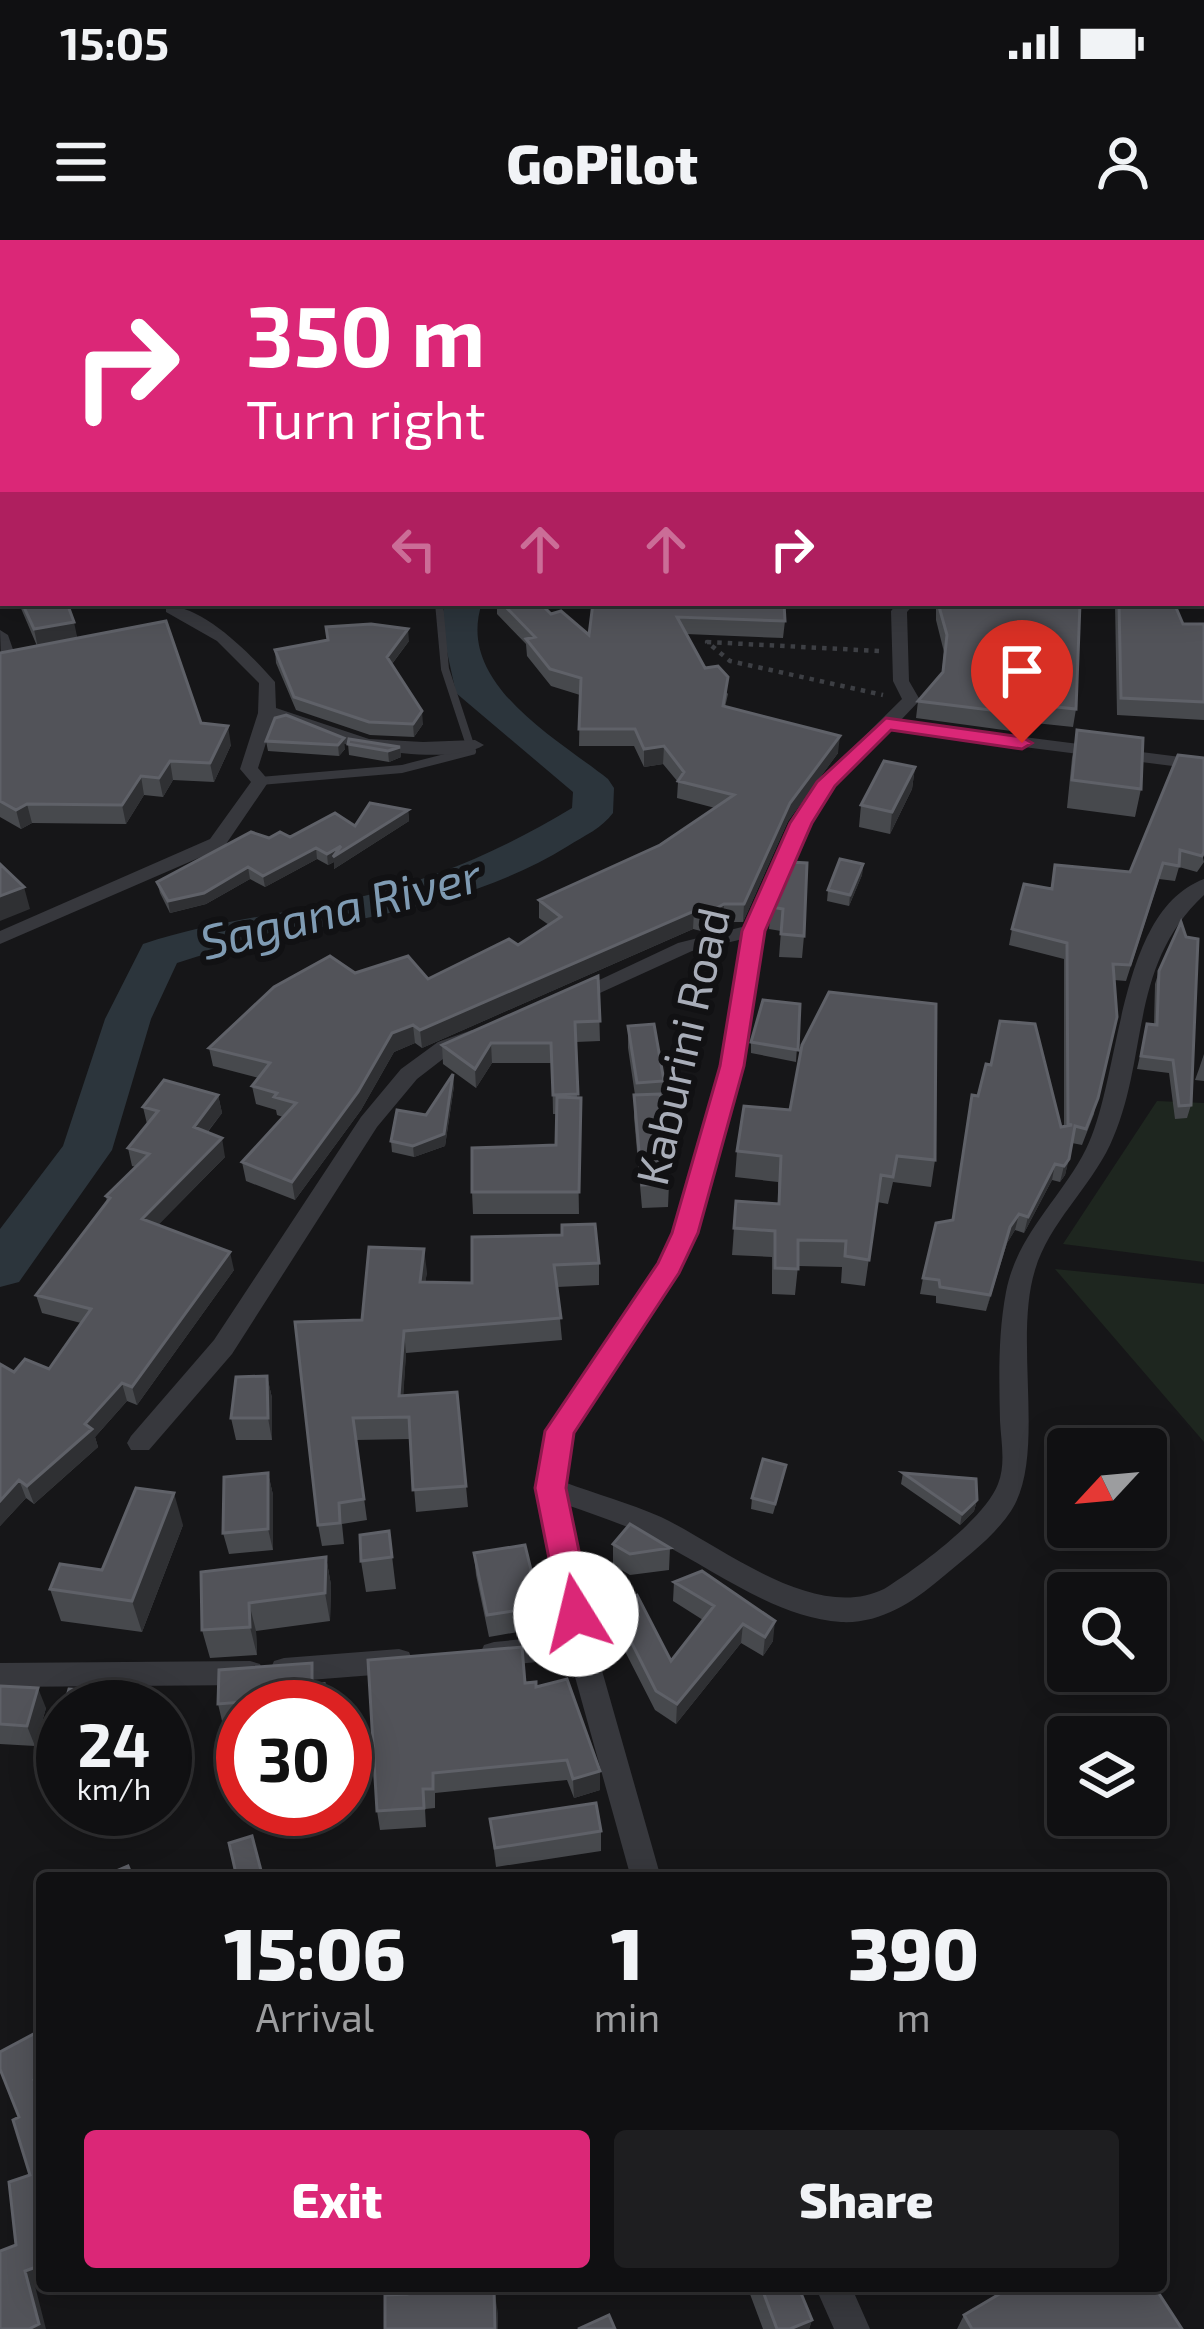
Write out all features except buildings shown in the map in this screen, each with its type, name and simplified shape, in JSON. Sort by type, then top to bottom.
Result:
[{"type":"street","points":[[0,938],[217,843],[260,781],[249,769],[270,695],[258,668],[224,638],[170,606],[149,625]]},
{"type":"street","points":[[904,606],[899,611],[901,681],[911,700]]},
{"type":"street","points":[[0,635],[4,662],[29,658]]},
{"type":"street","name":"Kaburini Road","points":[[644,1872],[581,1646],[550,1488],[559,1431],[670,1266],[685,1233],[732,1066],[754,931],[818,796],[911,700]]},
{"type":"street","points":[[267,713],[295,712],[334,736],[386,747],[475,745]]},
{"type":"street","points":[[886,724],[1204,765]]},
{"type":"street","points":[[550,1488],[648,1523],[809,1604],[840,1610],[868,1610],[902,1595],[985,1522],[1006,1497],[1017,1470],[1016,1301],[1023,1271],[1030,1252],[1083,1176],[1106,1129],[1142,974],[1165,918],[1204,886]]},
{"type":"street","points":[[544,1010],[685,947],[754,931]]},
{"type":"street","points":[[140,1443],[223,1347],[369,1123],[409,1074],[445,1047],[505,1025]]},
{"type":"street","points":[[0,1675],[229,1674],[581,1646]]},
{"type":"street","points":[[836,2292],[852,2329]]},
{"type":"lane","points":[[260,781],[432,765],[475,745],[445,669],[439,606]]},
{"type":"path","points":[[900,652],[707,642],[730,661],[911,700]]},
{"type":"shaded area","points":[[1157,1101],[1204,1103],[1204,1262],[1063,1244]]},
{"type":"shaded area","points":[[1055,1269],[1204,1284],[1204,1442]]},
{"type":"waterway","name":"Sagana River","points":[[0,1268],[87,1150],[128,1019],[159,954],[221,933],[366,909],[513,862],[592,813],[594,788],[475,693],[458,620],[463,606]]},
{"type":"route","points":[[576,1614],[550,1488],[559,1431],[670,1266],[685,1233],[732,1066],[754,931],[801,823],[827,782],[886,724],[1022,743]]}]
